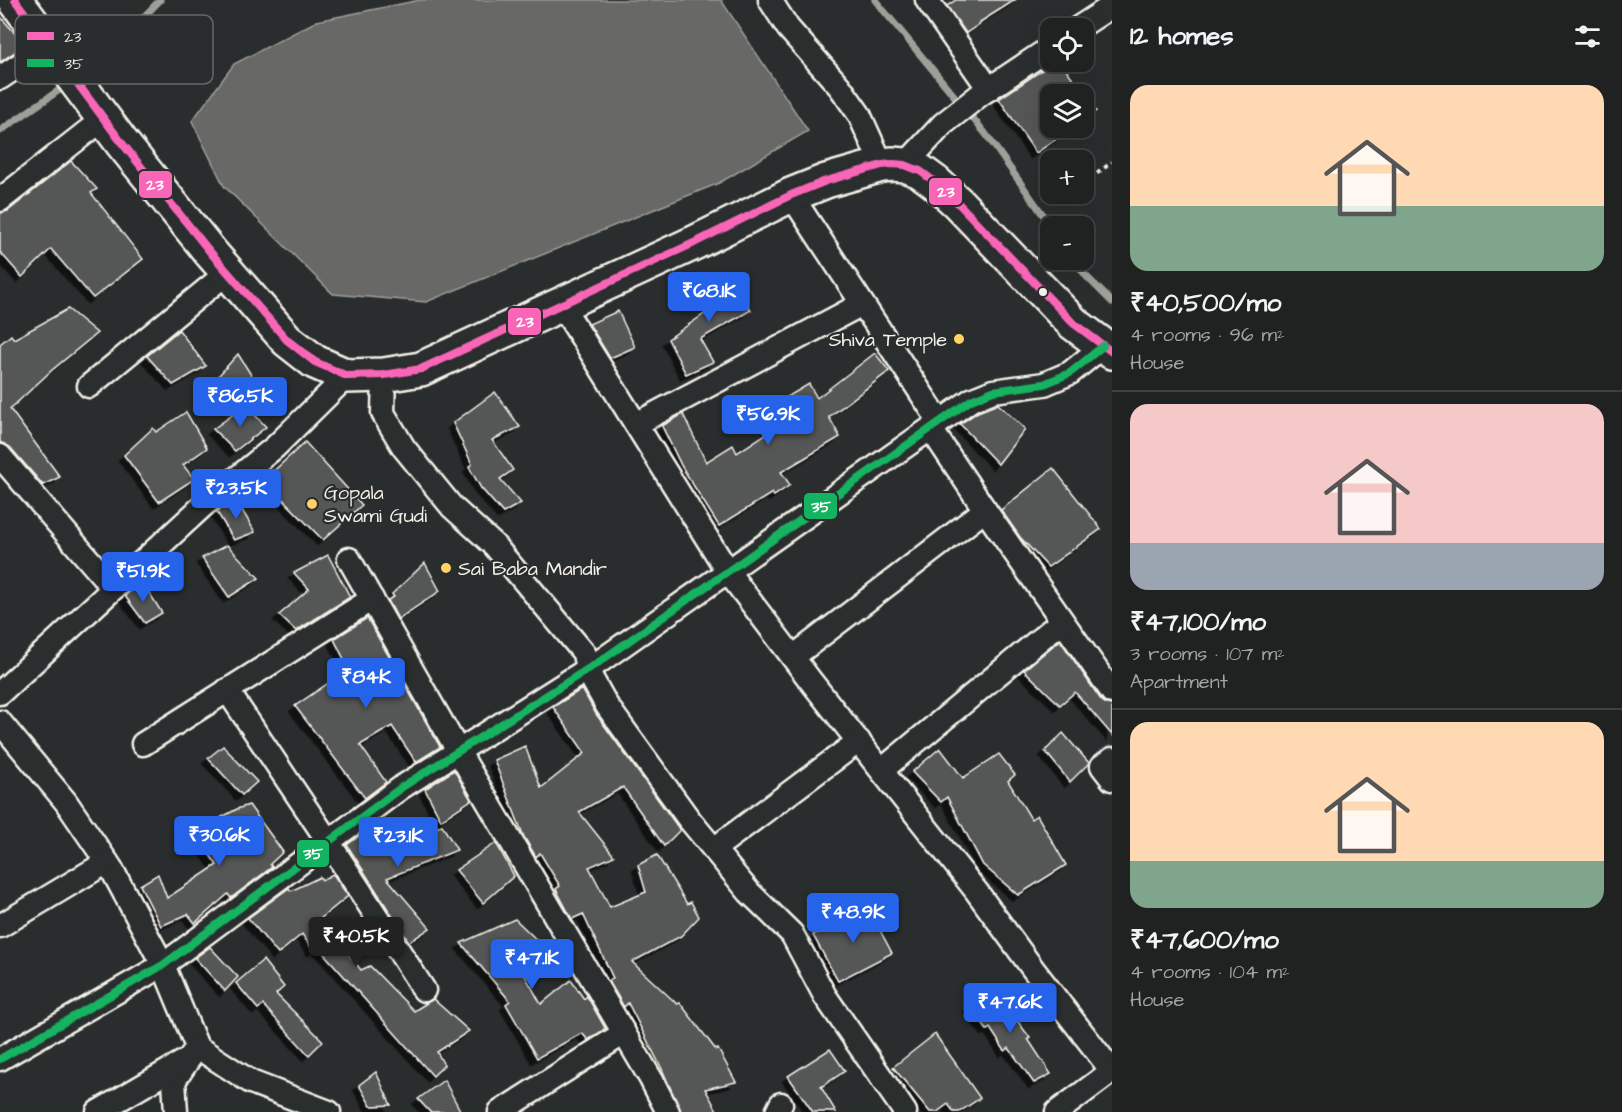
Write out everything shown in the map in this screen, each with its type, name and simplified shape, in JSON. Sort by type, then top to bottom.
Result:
[{"type":"main road","points":[[15,0],[26,15]]},
{"type":"main road","points":[[77,84],[228,272],[287,340],[315,362],[347,376],[384,375],[421,369],[791,195],[826,181],[893,165],[920,171],[935,182],[958,202],[1073,323],[1108,349]]},
{"type":"street","points":[[770,0],[788,28],[840,87],[893,165],[985,91],[1040,55]]},
{"type":"street","points":[[927,0],[985,91]]},
{"type":"street","points":[[1093,18],[1112,6]]},
{"type":"street","points":[[0,78],[15,71]]},
{"type":"street","points":[[0,200],[95,108]]},
{"type":"street","points":[[791,195],[862,304],[985,510],[1112,692]]},
{"type":"street","points":[[89,386],[228,272]]},
{"type":"street","points":[[561,304],[728,572],[1112,1071],[1057,1112]]},
{"type":"street","points":[[636,424],[862,304]]},
{"type":"street","points":[[0,1059],[163,965],[402,787],[586,669],[728,572],[971,400],[993,390],[1044,384],[1070,374],[1108,349]]},
{"type":"street","points":[[384,375],[383,413],[404,448],[452,507],[494,545],[584,653],[586,669],[607,706],[688,818],[749,892],[792,934],[825,996],[905,1112]]},
{"type":"street","points":[[0,693],[205,504],[275,447],[347,376]]},
{"type":"street","points":[[0,456],[112,588]]},
{"type":"street","points":[[793,657],[985,510]]},
{"type":"street","points":[[349,559],[668,1112]]},
{"type":"street","points":[[142,744],[372,600]]},
{"type":"street","points":[[882,770],[1062,621]]},
{"type":"street","points":[[227,690],[424,990]]},
{"type":"street","points":[[0,722],[66,802],[107,862],[163,965],[194,1052],[251,1082],[329,1112]]},
{"type":"street","points":[[714,849],[859,741]]},
{"type":"street","points":[[1112,759],[1102,766],[1112,779]]},
{"type":"street","points":[[0,926],[107,862]]},
{"type":"street","points":[[500,1112],[624,1033]]},
{"type":"street","points":[[98,1112],[194,1052]]},
{"type":"street","points":[[176,1112],[174,1081],[194,1052]]},
{"type":"path","points":[[1094,176],[1112,162]]},
{"type":"shaded area","points":[[420,0],[721,0],[808,131],[719,183],[426,302],[333,294],[224,186],[192,121],[234,64],[317,21]]},
{"type":"building","points":[[956,0],[1015,0],[966,33],[947,6]]},
{"type":"building","points":[[0,16],[15,33],[15,52],[0,62]]},
{"type":"building","points":[[1040,71],[1068,72],[1077,84],[1040,84],[1040,138],[1058,138],[1036,153],[999,99]]},
{"type":"building","points":[[71,161],[97,189],[91,193],[143,259],[93,298],[51,249],[22,277],[0,252],[0,213],[8,211]]},
{"type":"building","points":[[730,273],[751,310],[700,339],[713,362],[686,374],[668,339],[710,310],[699,291]]},
{"type":"building","points":[[68,309],[97,333],[10,409],[60,477],[43,485],[10,447],[0,442],[0,344],[11,335],[14,339]]},
{"type":"building","points":[[618,311],[635,347],[610,358],[589,324]]},
{"type":"building","points":[[179,330],[206,366],[173,385],[147,356]]},
{"type":"building","points":[[875,353],[889,371],[829,417],[840,437],[781,472],[790,485],[774,496],[772,493],[719,526],[682,467],[662,426],[683,414],[706,462],[733,445],[737,453],[787,420],[777,403],[809,384],[817,398]]},
{"type":"building","points":[[238,354],[253,378],[226,399],[212,383]]},
{"type":"building","points":[[495,392],[520,427],[492,440],[513,470],[500,479],[521,503],[503,513],[481,488],[469,467],[472,464],[453,423]]},
{"type":"building","points":[[998,404],[1025,429],[998,464],[960,424],[978,412]]},
{"type":"building","points":[[246,405],[266,427],[235,451],[213,429]]},
{"type":"building","points":[[186,412],[207,448],[183,465],[194,479],[159,502],[124,455],[153,428],[156,432]]},
{"type":"building","points":[[305,442],[362,505],[323,540],[264,480]]},
{"type":"building","points":[[1053,468],[1101,529],[1048,567],[1020,537],[1001,510]]},
{"type":"building","points":[[235,498],[255,532],[234,540],[217,512]]},
{"type":"building","points":[[227,545],[259,578],[229,597],[202,558]]},
{"type":"building","points":[[328,555],[350,597],[296,631],[279,615],[309,589],[294,573]]},
{"type":"building","points":[[425,563],[440,591],[398,619],[388,600],[394,597],[392,594]]},
{"type":"building","points":[[142,581],[162,613],[145,623],[125,596]]},
{"type":"building","points":[[367,618],[440,747],[416,762],[392,726],[360,745],[386,782],[365,798],[295,706],[349,669],[334,639]]},
{"type":"building","points":[[1060,640],[1101,700],[1112,705],[1112,735],[1075,692],[1060,705],[1024,670]]},
{"type":"building","points":[[582,689],[596,714],[680,830],[664,846],[623,787],[579,812],[614,856],[589,867],[610,907],[646,892],[638,865],[657,855],[687,904],[691,902],[699,917],[681,936],[632,962],[677,1004],[680,1003],[716,1050],[718,1049],[736,1082],[705,1089],[718,1112],[681,1112],[628,1003],[624,1007],[609,981],[613,978],[583,914],[572,919],[556,889],[560,886],[540,853],[536,857],[524,837],[494,760],[525,746],[541,788],[585,753],[553,707]]},
{"type":"building","points":[[1063,733],[1089,763],[1070,782],[1045,751]]},
{"type":"building","points":[[223,746],[257,782],[242,795],[208,758]]},
{"type":"building","points":[[940,748],[963,778],[999,754],[1015,775],[1008,781],[1031,819],[1037,815],[1066,865],[1018,895],[983,865],[947,797],[941,802],[912,772]]},
{"type":"building","points":[[454,770],[471,800],[441,820],[425,789]]},
{"type":"building","points":[[249,805],[283,852],[270,864],[272,867],[231,898],[228,894],[195,923],[188,914],[161,926],[140,885],[158,874],[167,898],[217,865],[194,832]]},
{"type":"building","points":[[381,819],[395,848],[442,825],[457,850],[387,878],[430,928],[409,942],[347,845]]},
{"type":"building","points":[[496,843],[514,876],[483,903],[456,870]]},
{"type":"building","points":[[333,874],[348,896],[321,918],[361,970],[370,966],[414,1011],[433,999],[469,1031],[437,1052],[444,1065],[433,1076],[318,947],[313,950],[302,934],[278,954],[248,918],[289,888],[291,891],[320,877],[322,880]]},
{"type":"building","points":[[867,906],[892,953],[838,981],[813,935]]},
{"type":"building","points":[[515,919],[543,946],[518,963],[541,1004],[571,980],[584,999],[587,996],[605,1028],[602,1031],[588,1040],[582,1033],[537,1058],[506,1004],[510,1001],[461,943]]},
{"type":"building","points":[[210,947],[238,977],[225,991],[195,958]]},
{"type":"building","points":[[263,960],[284,987],[276,994],[323,1041],[309,1055],[263,1005],[258,1009],[236,983]]},
{"type":"building","points":[[994,989],[1030,1038],[1028,1039],[1051,1074],[1034,1083],[1009,1048],[1005,1051],[990,1028],[987,1030],[969,1006]]},
{"type":"building","points":[[935,1034],[980,1098],[959,1112],[954,1112],[948,1104],[937,1112],[930,1112],[893,1067]]},
{"type":"building","points":[[830,1049],[845,1071],[821,1087],[836,1112],[813,1112],[788,1076]]},
{"type":"building","points":[[376,1072],[391,1105],[371,1106],[359,1085]]},
{"type":"building","points":[[444,1080],[461,1112],[430,1112],[418,1099]]},
{"type":"waterway","points":[[146,15],[160,0]]},
{"type":"waterway","points":[[875,0],[985,133],[1044,216]]},
{"type":"waterway","points":[[0,131],[68,84]]},
{"type":"waterway","points":[[1082,270],[1112,302]]},
{"type":"transit line","name":"23","points":[[15,0],[26,15]]},
{"type":"transit line","name":"23","points":[[78,84],[122,143],[211,253],[287,340],[315,362],[347,376],[384,375],[421,369],[694,243],[791,195],[826,181],[893,164],[905,165],[920,171],[935,182],[1073,323],[1112,352]]},
{"type":"transit line","name":"35","points":[[0,1059],[163,965],[402,787],[599,662],[971,400],[993,391],[1044,384],[1070,373],[1103,346]]},
{"type":"place","name":"Shiva Temple","points":[[959,339]]},
{"type":"place","name":"Gopala Swami Gudi","points":[[312,504]]},
{"type":"place","name":"Sai Baba Mandir","points":[[446,568]]}]
